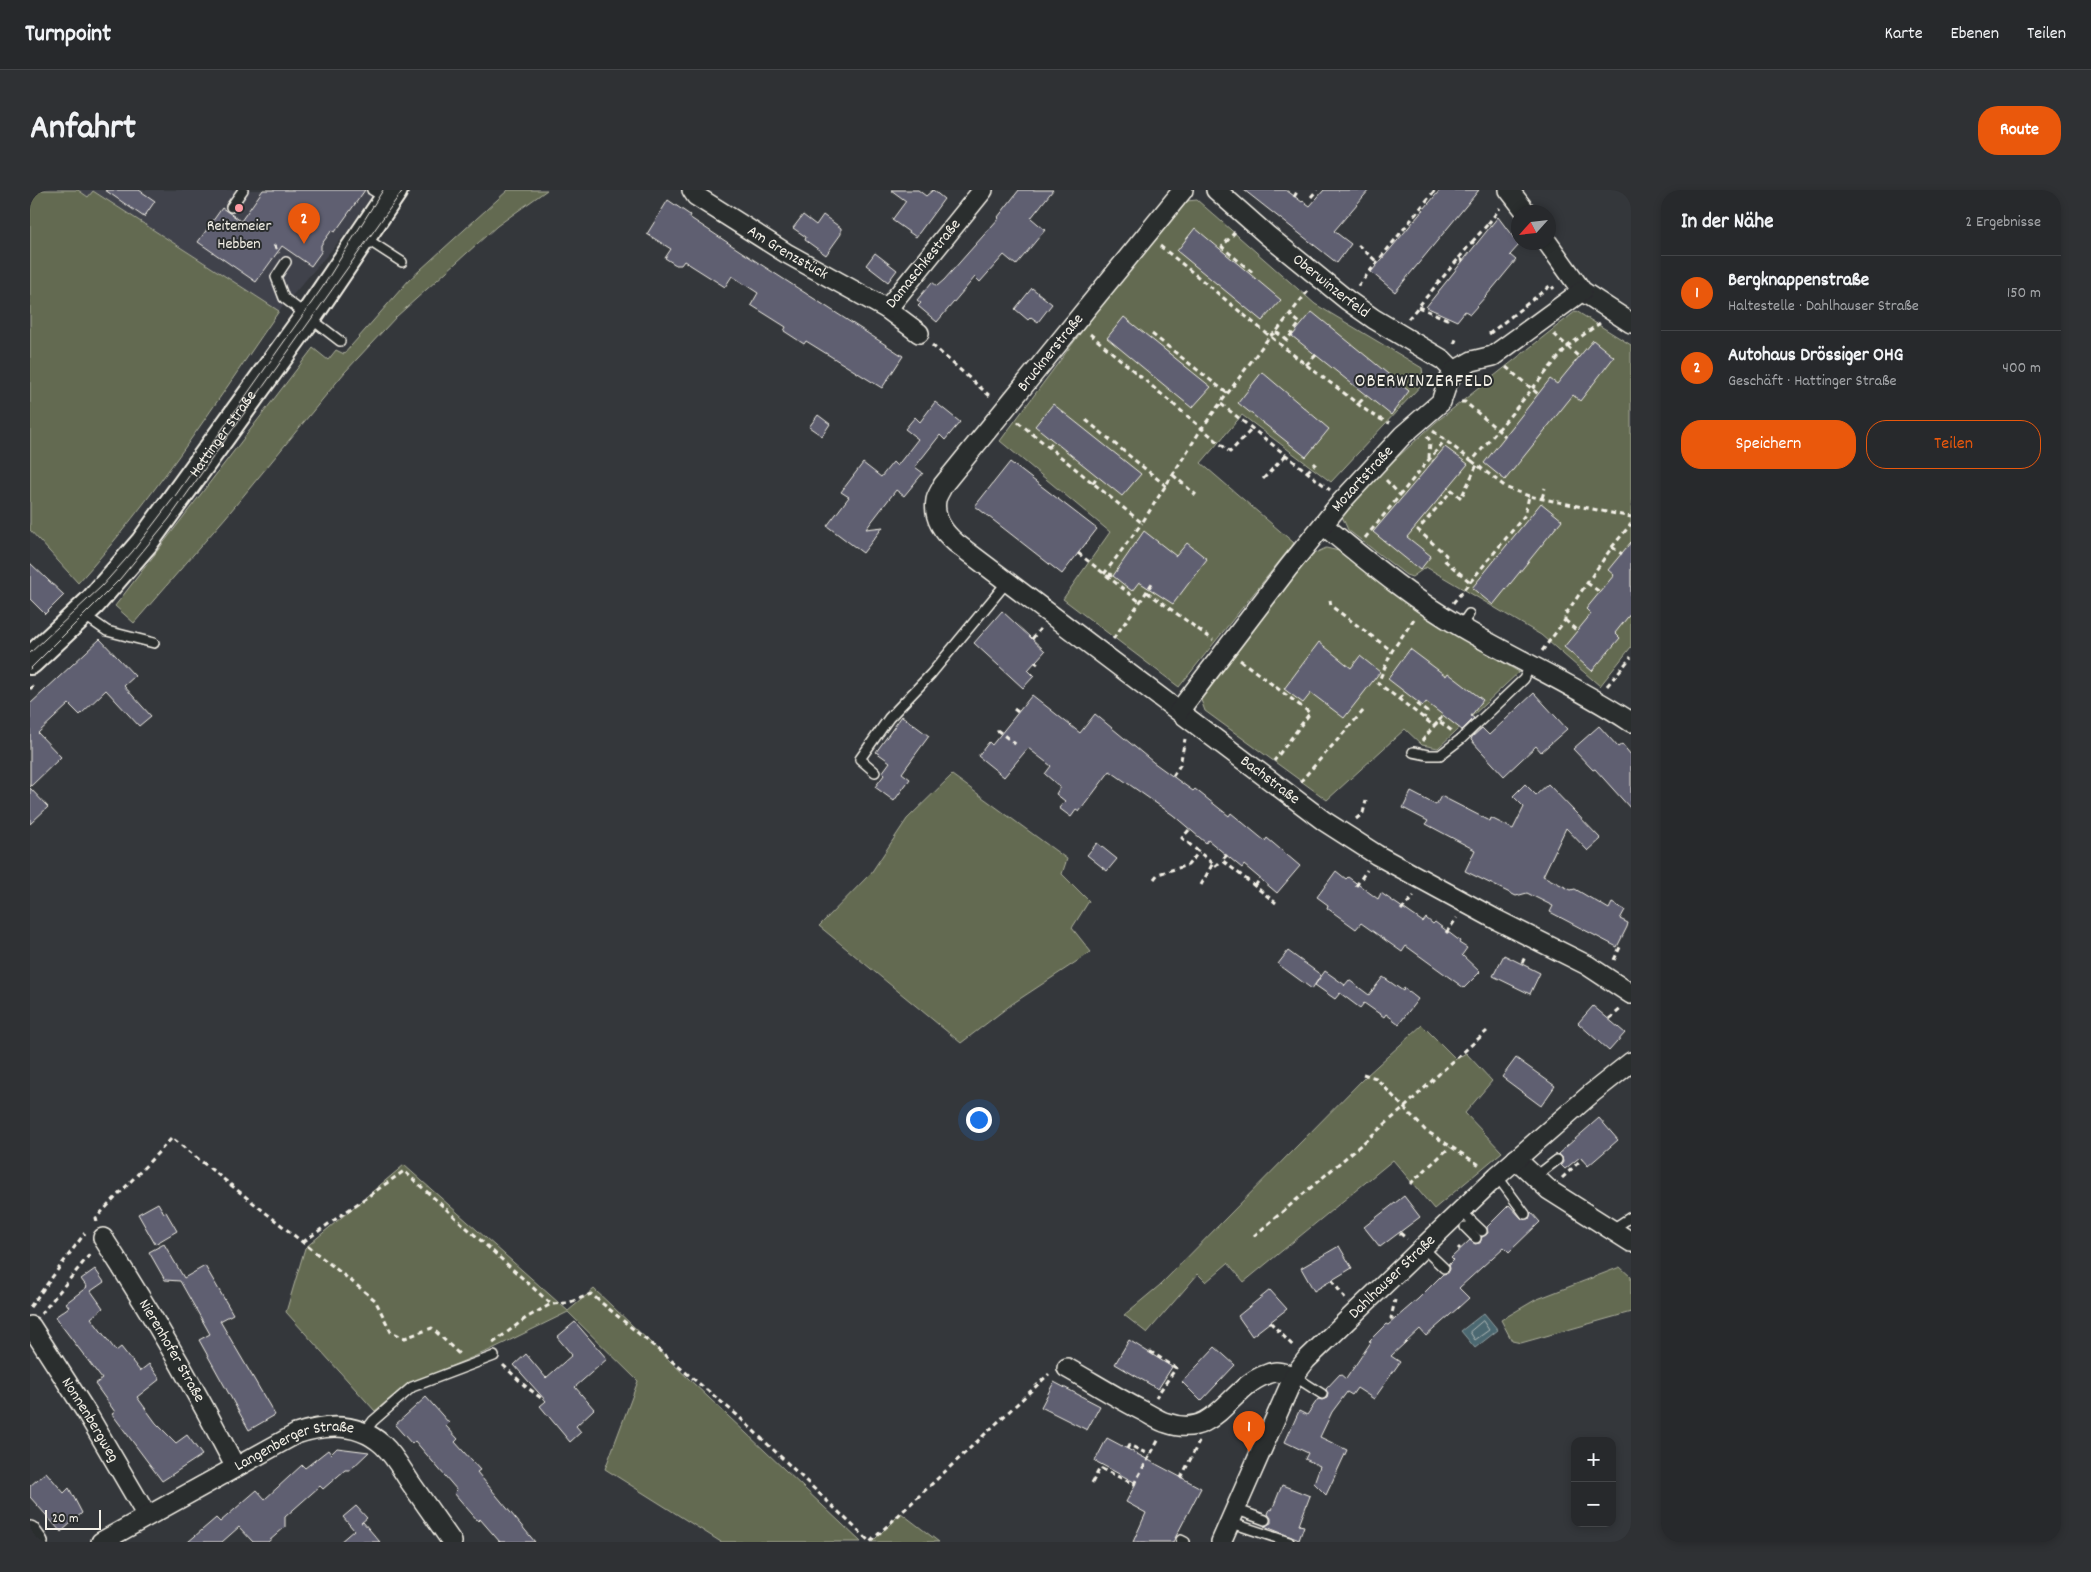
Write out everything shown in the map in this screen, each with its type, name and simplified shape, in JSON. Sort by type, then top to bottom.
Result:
[{"type":"street","name":"Am Grenzstück","points":[[692,190],[696,196],[786,253],[887,309]]},
{"type":"street","name":"Damaschkestraße","points":[[919,333],[887,309],[983,190]]},
{"type":"street","name":"Brucknerstraße","points":[[938,522],[936,500],[944,485],[1182,190]]},
{"type":"street","name":"Oberwinzerfeld","points":[[1216,190],[1247,218],[1347,300],[1374,319],[1443,360],[1454,371]]},
{"type":"street","points":[[1509,190],[1521,205]]},
{"type":"street","name":"Hattinger Straße","points":[[30,661],[82,613],[144,543],[308,317],[362,236],[384,193]]},
{"type":"street","points":[[1553,250],[1582,291],[1631,323]]},
{"type":"street","points":[[1454,371],[1472,361],[1492,356],[1582,291]]},
{"type":"street","name":"Mozartstraße","points":[[1184,715],[1226,649],[1342,501],[1403,436],[1441,402],[1454,371]]},
{"type":"street","name":"Bachstraße","points":[[938,522],[945,533],[956,543],[1288,795],[1377,855],[1497,920],[1588,964],[1631,994]]},
{"type":"street","points":[[1323,525],[1354,551],[1382,581],[1442,616],[1465,621],[1525,657],[1553,671],[1631,722]]},
{"type":"street","name":"Dahlhauser Straße","points":[[1228,1531],[1294,1376],[1306,1360],[1422,1247],[1463,1219],[1497,1176],[1592,1093],[1631,1062]]},
{"type":"street","points":[[1516,1159],[1542,1184],[1631,1242]]},
{"type":"street","name":"Nierenhofer Straße","points":[[103,1238],[146,1304],[236,1466]]},
{"type":"street","name":"Nonnenbergweg","points":[[31,1326],[88,1415],[147,1516]]},
{"type":"street","points":[[1067,1368],[1168,1424],[1195,1424],[1210,1419],[1220,1413],[1247,1386],[1260,1377],[1275,1372],[1294,1376]]},
{"type":"street","name":"Langenberger Straße","points":[[113,1539],[147,1516],[296,1434],[332,1425],[364,1433],[384,1446],[452,1542]]},
{"type":"street","points":[[30,1531],[38,1542]]},
{"type":"lane","points":[[232,207],[243,190]]},
{"type":"lane","points":[[362,236],[402,262]]},
{"type":"lane","points":[[286,262],[276,277],[284,298],[340,341]]},
{"type":"lane","points":[[875,772],[860,759],[889,718],[931,674],[1007,582]]},
{"type":"lane","points":[[82,613],[107,631],[154,643]]},
{"type":"lane","points":[[1413,752],[1428,755],[1440,754],[1461,739],[1524,679],[1525,657]]},
{"type":"lane","points":[[1542,1184],[1557,1160]]},
{"type":"lane","points":[[1497,1176],[1525,1214]]},
{"type":"lane","points":[[1610,1230],[1631,1217]]},
{"type":"lane","points":[[1463,1219],[1479,1235],[1463,1219]]},
{"type":"lane","points":[[1422,1247],[1444,1268]]},
{"type":"lane","points":[[364,1433],[379,1415],[412,1387],[490,1357]]},
{"type":"lane","points":[[1294,1376],[1322,1394]]},
{"type":"lane","points":[[1228,1531],[1265,1520]]},
{"type":"lane","points":[[1228,1531],[1289,1542]]},
{"type":"path","points":[[1294,197],[1298,190]]},
{"type":"path","points":[[1311,197],[1317,190]]},
{"type":"path","points":[[1347,300],[1376,261],[1435,190]]},
{"type":"path","points":[[1247,218],[1222,247],[1252,272]]},
{"type":"path","points":[[1415,325],[1407,320],[1488,224],[1491,226]]},
{"type":"path","points":[[1472,242],[1476,244]]},
{"type":"path","points":[[1358,245],[1376,261]]},
{"type":"path","points":[[1163,249],[1306,365],[1359,403],[1374,418],[1390,423],[1403,436]]},
{"type":"path","points":[[1458,258],[1463,261]]},
{"type":"path","points":[[1449,270],[1453,273]]},
{"type":"path","points":[[1104,574],[1142,523],[1202,428],[1270,336],[1276,332],[1290,315],[1318,276]]},
{"type":"path","points":[[1439,282],[1443,286]]},
{"type":"path","points":[[1484,338],[1517,309],[1529,302],[1544,287],[1546,288],[1550,285],[1566,302]]},
{"type":"path","points":[[1424,299],[1429,303]]},
{"type":"path","points":[[1418,307],[1447,319],[1448,317]]},
{"type":"path","points":[[1472,461],[1568,346],[1613,313]]},
{"type":"path","points":[[1276,332],[1287,340],[1300,323],[1290,315]]},
{"type":"path","points":[[1540,322],[1579,357]]},
{"type":"path","points":[[919,333],[1005,410]]},
{"type":"path","points":[[1152,334],[1228,394]]},
{"type":"path","points":[[1454,344],[1457,337]]},
{"type":"path","points":[[1100,341],[1230,452],[1252,428]]},
{"type":"path","points":[[1446,342],[1462,346]]},
{"type":"path","points":[[1306,365],[1316,355]]},
{"type":"path","points":[[1492,356],[1538,394]]},
{"type":"path","points":[[1359,403],[1366,396]]},
{"type":"path","points":[[1441,402],[1465,402],[1505,436]]},
{"type":"path","points":[[1221,404],[1342,501]]},
{"type":"path","points":[[1086,420],[1166,486]]},
{"type":"path","points":[[1420,420],[1507,488],[1529,496],[1631,517]]},
{"type":"path","points":[[1420,420],[1430,441],[1429,458]]},
{"type":"path","points":[[1025,428],[1142,523]]},
{"type":"path","points":[[1354,551],[1390,510],[1445,440]]},
{"type":"path","points":[[1048,447],[1053,441]]},
{"type":"path","points":[[1263,479],[1286,455]]},
{"type":"path","points":[[1429,458],[1433,461]]},
{"type":"path","points":[[1307,472],[1316,462]]},
{"type":"path","points":[[1469,581],[1444,560],[1446,555],[1418,530],[1452,490],[1461,498],[1477,465]]},
{"type":"path","points":[[1172,475],[1196,495]]},
{"type":"path","points":[[1093,483],[1097,476]]},
{"type":"path","points":[[1542,498],[1545,488]]},
{"type":"path","points":[[1442,616],[1525,515],[1529,496]]},
{"type":"path","points":[[1525,657],[1565,620],[1565,615],[1612,547],[1631,524]]},
{"type":"path","points":[[1612,547],[1622,554]]},
{"type":"path","points":[[1078,554],[1140,602]]},
{"type":"path","points":[[1111,573],[1110,575],[1117,583]]},
{"type":"path","points":[[1102,653],[1154,580]]},
{"type":"path","points":[[1588,582],[1600,592]]},
{"type":"path","points":[[1146,592],[1226,649],[1310,713],[1263,776]]},
{"type":"path","points":[[1330,600],[1331,606],[1392,651]]},
{"type":"path","points":[[1424,604],[1392,651],[1378,683],[1434,726],[1444,715]]},
{"type":"path","points":[[1565,620],[1577,631]]},
{"type":"path","points":[[1596,700],[1631,657]]},
{"type":"path","points":[[1400,699],[1405,692]]},
{"type":"path","points":[[1420,704],[1418,706],[1427,712],[1424,718]]},
{"type":"path","points":[[1014,709],[1018,712]]},
{"type":"path","points":[[1288,795],[1364,710]]},
{"type":"path","points":[[1174,776],[1180,765],[1184,715]]},
{"type":"path","points":[[1439,720],[1461,739]]},
{"type":"path","points":[[997,730],[1018,746]]},
{"type":"path","points":[[1189,830],[1182,838],[1216,866],[1227,855]]},
{"type":"path","points":[[1154,879],[1158,874],[1188,865],[1199,852]]},
{"type":"path","points":[[1222,860],[1276,903]]},
{"type":"path","points":[[1201,885],[1214,863]]},
{"type":"path","points":[[1255,886],[1260,879]]},
{"type":"path","points":[[1356,886],[1359,882]]},
{"type":"path","points":[[1446,933],[1450,928]]},
{"type":"path","points":[[1614,961],[1621,945]]},
{"type":"path","points":[[1254,1236],[1404,1108],[1488,1031]]},
{"type":"path","points":[[1363,1074],[1376,1078],[1425,1130],[1497,1176]]},
{"type":"path","points":[[30,1307],[96,1218],[172,1138],[375,1300],[391,1332],[405,1338],[432,1328],[470,1365]]},
{"type":"path","points":[[1410,1184],[1450,1147]]},
{"type":"path","points":[[1542,1184],[1582,1159]]},
{"type":"path","points":[[303,1242],[404,1171],[551,1304]]},
{"type":"path","points":[[31,1326],[103,1238],[96,1218]]},
{"type":"path","points":[[541,1398],[484,1351],[526,1318],[551,1304],[568,1304],[591,1294],[737,1415],[870,1542],[1057,1367],[1067,1368]]},
{"type":"path","points":[[1393,1320],[1391,1318],[1396,1295]]},
{"type":"path","points":[[1270,1322],[1306,1360]]},
{"type":"path","points":[[1146,1413],[1176,1368],[1150,1353]]},
{"type":"path","points":[[1181,1478],[1210,1419]]},
{"type":"path","points":[[1092,1482],[1100,1468],[1134,1484],[1168,1424]]},
{"type":"path","points":[[1126,1449],[1129,1445],[1150,1455]]},
{"type":"shaded area","points":[[78,190],[375,190],[347,232],[279,311],[94,191],[88,197]]},
{"type":"green space","points":[[30,190],[78,190],[88,197],[93,191],[279,311],[158,485],[78,583],[30,530]]},
{"type":"green space","points":[[508,190],[547,190],[497,226],[396,317],[345,372],[226,517],[134,623],[115,606],[313,348],[328,360],[336,350],[344,354],[409,280]]},
{"type":"green space","points":[[1197,200],[1315,304],[1422,368],[1424,382],[1331,482],[1242,415],[1201,463],[1294,543],[1179,687],[1063,599],[1110,532],[1000,441],[1088,323],[1187,201]]},
{"type":"green space","points":[[1576,311],[1631,345],[1631,647],[1600,686],[1541,635],[1426,567],[1412,577],[1406,575],[1348,530],[1341,514],[1388,466],[1436,422]]},
{"type":"green space","points":[[1326,548],[1339,551],[1425,616],[1519,672],[1438,748],[1422,745],[1405,729],[1327,800],[1205,711],[1201,700],[1311,555]]},
{"type":"green space","points":[[952,775],[1067,859],[1062,874],[1089,901],[1072,928],[1091,952],[1012,1004],[961,1043],[819,926],[871,873],[907,819]]},
{"type":"green space","points":[[1422,1025],[1456,1059],[1466,1053],[1492,1081],[1465,1113],[1502,1152],[1434,1209],[1393,1160],[1244,1282],[1228,1263],[1206,1282],[1198,1274],[1147,1333],[1124,1315],[1160,1285],[1366,1076]]},
{"type":"green space","points":[[404,1165],[568,1311],[594,1289],[861,1542],[721,1542],[605,1469],[638,1381],[568,1312],[490,1350],[406,1385],[375,1411],[286,1312],[305,1248]]},
{"type":"green space","points":[[1620,1267],[1631,1277],[1631,1312],[1521,1343],[1512,1341],[1501,1320],[1535,1300]]},
{"type":"green space","points":[[901,1513],[939,1542],[872,1542]]},
{"type":"water","points":[[1484,1313],[1498,1330],[1475,1348],[1461,1331]]},
{"type":"building","points":[[105,190],[139,190],[155,201],[144,217]]},
{"type":"building","points":[[263,190],[365,190],[335,232],[332,230],[321,245],[321,252],[311,266],[282,246],[256,282],[198,242],[222,208],[241,221]]},
{"type":"building","points":[[891,190],[918,190],[926,196],[933,190],[944,199],[916,237],[892,220],[906,201]]},
{"type":"building","points":[[1019,190],[1053,190],[1031,218],[1045,230],[1016,265],[1004,255],[980,282],[975,277],[937,322],[918,306],[921,303],[917,300],[932,282],[937,286],[944,280],[999,218]]},
{"type":"building","points":[[1244,190],[1286,190],[1310,206],[1324,190],[1369,190],[1334,231],[1351,244],[1337,263]]},
{"type":"building","points":[[1440,190],[1479,190],[1395,292],[1371,272]]},
{"type":"building","points":[[668,200],[690,215],[689,217],[903,356],[882,388],[806,341],[804,344],[784,331],[786,327],[751,305],[758,293],[732,276],[725,287],[684,261],[681,265],[676,265],[665,258],[671,249],[647,234]]},
{"type":"building","points":[[803,215],[816,225],[823,215],[841,228],[841,234],[826,255],[805,240],[806,237],[793,228]]},
{"type":"building","points":[[1498,217],[1511,234],[1511,250],[1514,250],[1510,255],[1516,260],[1470,314],[1465,311],[1457,321],[1426,307]]},
{"type":"building","points":[[1195,228],[1281,300],[1262,321],[1177,251]]},
{"type":"building","points":[[875,253],[897,270],[888,282],[866,265]]},
{"type":"building","points":[[1032,288],[1052,304],[1038,322],[1031,317],[1028,320],[1015,309]]},
{"type":"building","points":[[1312,312],[1409,391],[1391,415],[1292,336]]},
{"type":"building","points":[[1124,317],[1211,387],[1192,408],[1107,338]]},
{"type":"building","points":[[1593,340],[1614,357],[1580,401],[1573,395],[1505,480],[1484,463],[1550,379],[1557,384]]},
{"type":"building","points":[[1262,372],[1329,429],[1306,457],[1238,403]]},
{"type":"building","points":[[935,402],[960,422],[945,440],[940,435],[915,467],[923,473],[904,496],[896,490],[866,529],[883,527],[863,553],[827,526],[849,497],[841,492],[863,463],[881,477],[893,462],[897,466],[918,439],[905,429],[915,417],[920,422]]},
{"type":"building","points":[[1053,404],[1141,474],[1122,496],[1035,426]]},
{"type":"building","points":[[818,415],[830,424],[822,436],[809,427]]},
{"type":"building","points":[[1445,447],[1468,464],[1407,537],[1431,556],[1420,570],[1373,532]]},
{"type":"building","points":[[1010,462],[1097,529],[1062,574],[975,506]]},
{"type":"building","points":[[1541,503],[1562,520],[1493,605],[1472,588]]},
{"type":"building","points":[[1144,531],[1176,556],[1187,543],[1207,559],[1173,604],[1139,582],[1132,591],[1113,576]]},
{"type":"building","points":[[1631,542],[1631,613],[1615,633],[1620,638],[1592,671],[1564,647],[1591,614],[1586,609],[1614,575],[1608,570]]},
{"type":"building","points":[[30,563],[64,595],[45,614],[30,599]]},
{"type":"building","points":[[1002,611],[1045,651],[1028,670],[1034,676],[1023,688],[974,643]]},
{"type":"building","points":[[100,639],[135,676],[124,686],[151,716],[139,726],[106,690],[80,715],[69,704],[38,733],[61,757],[30,787],[30,704]]},
{"type":"building","points":[[1319,642],[1351,668],[1360,656],[1380,672],[1344,718],[1311,693],[1303,703],[1284,689]]},
{"type":"building","points":[[1410,649],[1446,676],[1448,673],[1483,700],[1471,716],[1474,718],[1462,730],[1426,702],[1423,706],[1388,679]]},
{"type":"building","points":[[1534,693],[1567,729],[1541,752],[1536,746],[1504,776],[1471,740],[1472,737],[1482,728],[1489,735]]},
{"type":"building","points":[[1032,695],[1080,733],[1095,714],[1153,762],[1193,791],[1195,789],[1229,816],[1231,813],[1265,841],[1267,838],[1300,866],[1277,893],[1244,865],[1242,868],[1208,840],[1206,843],[1173,815],[1110,771],[1079,812],[1076,810],[1071,817],[1059,808],[1065,801],[1056,794],[1060,787],[1045,774],[1051,766],[1028,748],[1004,777],[978,756],[989,742],[992,745]]},
{"type":"building","points":[[902,716],[929,736],[902,773],[910,779],[894,801],[875,787],[884,775],[882,773],[890,762],[876,752]]},
{"type":"building","points":[[1599,726],[1618,747],[1622,744],[1631,755],[1631,809],[1595,769],[1593,770],[1573,749]]},
{"type":"building","points":[[1525,784],[1536,795],[1548,784],[1601,839],[1588,851],[1566,828],[1543,876],[1571,890],[1575,889],[1609,909],[1612,903],[1625,910],[1620,919],[1628,923],[1617,947],[1550,912],[1553,906],[1527,893],[1516,896],[1465,871],[1475,850],[1426,824],[1428,821],[1403,808],[1411,792],[1436,805],[1441,796],[1490,821],[1491,818],[1513,829],[1524,807],[1513,796]]},
{"type":"building","points":[[30,788],[48,807],[30,824]]},
{"type":"building","points":[[1097,843],[1117,859],[1107,871],[1087,855]]},
{"type":"building","points":[[1336,871],[1346,879],[1348,877],[1378,899],[1381,893],[1423,922],[1426,918],[1433,924],[1435,922],[1467,948],[1462,955],[1480,972],[1464,988],[1406,946],[1402,952],[1361,923],[1356,929],[1327,908],[1328,905],[1317,897]]},
{"type":"building","points":[[1288,951],[1321,975],[1312,989],[1278,964]]},
{"type":"building","points":[[1504,955],[1540,973],[1530,994],[1493,976]]},
{"type":"building","points":[[1325,971],[1345,985],[1349,980],[1369,995],[1383,977],[1403,991],[1404,988],[1418,999],[1399,1024],[1386,1014],[1384,1017],[1364,1003],[1360,1008],[1340,993],[1335,999],[1315,985]]},
{"type":"building","points":[[1593,1006],[1625,1033],[1609,1051],[1578,1023]]},
{"type":"building","points":[[1516,1058],[1555,1086],[1541,1106],[1502,1077]]},
{"type":"building","points":[[1599,1118],[1618,1140],[1588,1166],[1580,1157],[1565,1169],[1561,1165],[1563,1162],[1562,1157],[1558,1154]]},
{"type":"building","points":[[1404,1196],[1420,1217],[1380,1247],[1364,1227]]},
{"type":"building","points":[[158,1203],[164,1213],[166,1212],[177,1231],[155,1244],[138,1214]]},
{"type":"building","points":[[1509,1205],[1522,1219],[1529,1219],[1531,1212],[1540,1222],[1509,1252],[1504,1247],[1459,1288],[1469,1298],[1458,1308],[1426,1336],[1420,1329],[1391,1356],[1400,1362],[1374,1399],[1357,1388],[1352,1395],[1347,1392],[1332,1412],[1320,1437],[1347,1450],[1326,1495],[1314,1483],[1320,1466],[1305,1459],[1308,1453],[1285,1442],[1299,1411],[1307,1415],[1318,1399],[1327,1398],[1326,1389],[1340,1374],[1346,1379],[1371,1342],[1369,1341],[1386,1324],[1388,1325],[1418,1299],[1443,1274],[1448,1273],[1450,1269],[1449,1264],[1453,1260],[1451,1258],[1470,1240],[1475,1244],[1480,1243],[1482,1237],[1488,1233],[1487,1227]]},
{"type":"building","points":[[164,1244],[184,1278],[205,1266],[233,1314],[220,1321],[275,1415],[249,1430],[199,1340],[210,1334],[180,1281],[165,1280],[149,1252]]},
{"type":"building","points":[[1339,1246],[1352,1268],[1314,1291],[1301,1268]]},
{"type":"building","points":[[95,1269],[104,1282],[91,1291],[103,1308],[91,1318],[116,1351],[121,1347],[140,1371],[149,1364],[160,1379],[137,1397],[156,1423],[176,1443],[187,1435],[202,1455],[162,1481],[112,1414],[115,1412],[95,1384],[102,1379],[55,1317],[69,1307],[66,1303],[87,1287],[81,1279]]},
{"type":"building","points":[[1270,1290],[1287,1309],[1252,1336],[1238,1316]]},
{"type":"building","points":[[575,1322],[607,1359],[575,1387],[594,1409],[576,1426],[581,1432],[570,1442],[540,1406],[546,1401],[514,1365],[526,1354],[546,1378],[572,1355],[557,1337]]},
{"type":"building","points":[[1129,1340],[1172,1367],[1158,1389],[1115,1364]]},
{"type":"building","points":[[1215,1347],[1235,1365],[1201,1401],[1182,1382]]},
{"type":"building","points":[[1054,1382],[1100,1406],[1087,1430],[1041,1407]]},
{"type":"building","points":[[426,1397],[449,1423],[446,1426],[458,1439],[455,1442],[480,1470],[477,1472],[535,1542],[500,1542],[480,1519],[478,1521],[454,1493],[457,1490],[415,1441],[412,1444],[395,1425]]},
{"type":"building","points":[[1107,1438],[1201,1488],[1173,1542],[1133,1542],[1146,1513],[1126,1502],[1136,1483],[1095,1461]]},
{"type":"building","points":[[337,1448],[369,1452],[350,1470],[345,1470],[323,1489],[320,1486],[285,1517],[285,1527],[268,1542],[253,1542],[239,1527],[222,1542],[188,1542],[216,1518],[220,1522],[257,1490],[265,1499],[302,1465],[305,1468],[328,1450],[331,1454]]},
{"type":"building","points":[[46,1472],[64,1493],[69,1488],[82,1513],[61,1532],[30,1497],[30,1486]]},
{"type":"building","points":[[1282,1485],[1310,1496],[1299,1525],[1304,1526],[1299,1540],[1264,1526],[1271,1523],[1271,1518],[1268,1514],[1270,1509],[1272,1510]]},
{"type":"building","points":[[356,1506],[367,1518],[361,1523],[363,1522],[380,1542],[340,1542],[354,1530],[343,1517]]},
{"type":"tram line","points":[[30,653],[102,586],[133,551],[175,496],[322,288],[383,190]]},
{"type":"tram line","points":[[30,669],[120,579],[169,519],[403,190]]},
{"type":"place","name":"Reitemeier Hebben","points":[[239,208]]},
{"type":"place","name":"Autohaus Drössiger OHG","points":[[304,244]]},
{"type":"place","name":"Bergknappenstraße","points":[[1249,1452]]},
{"type":"district","name":"OBERWINZERFELD","points":[[1424,382]]}]
